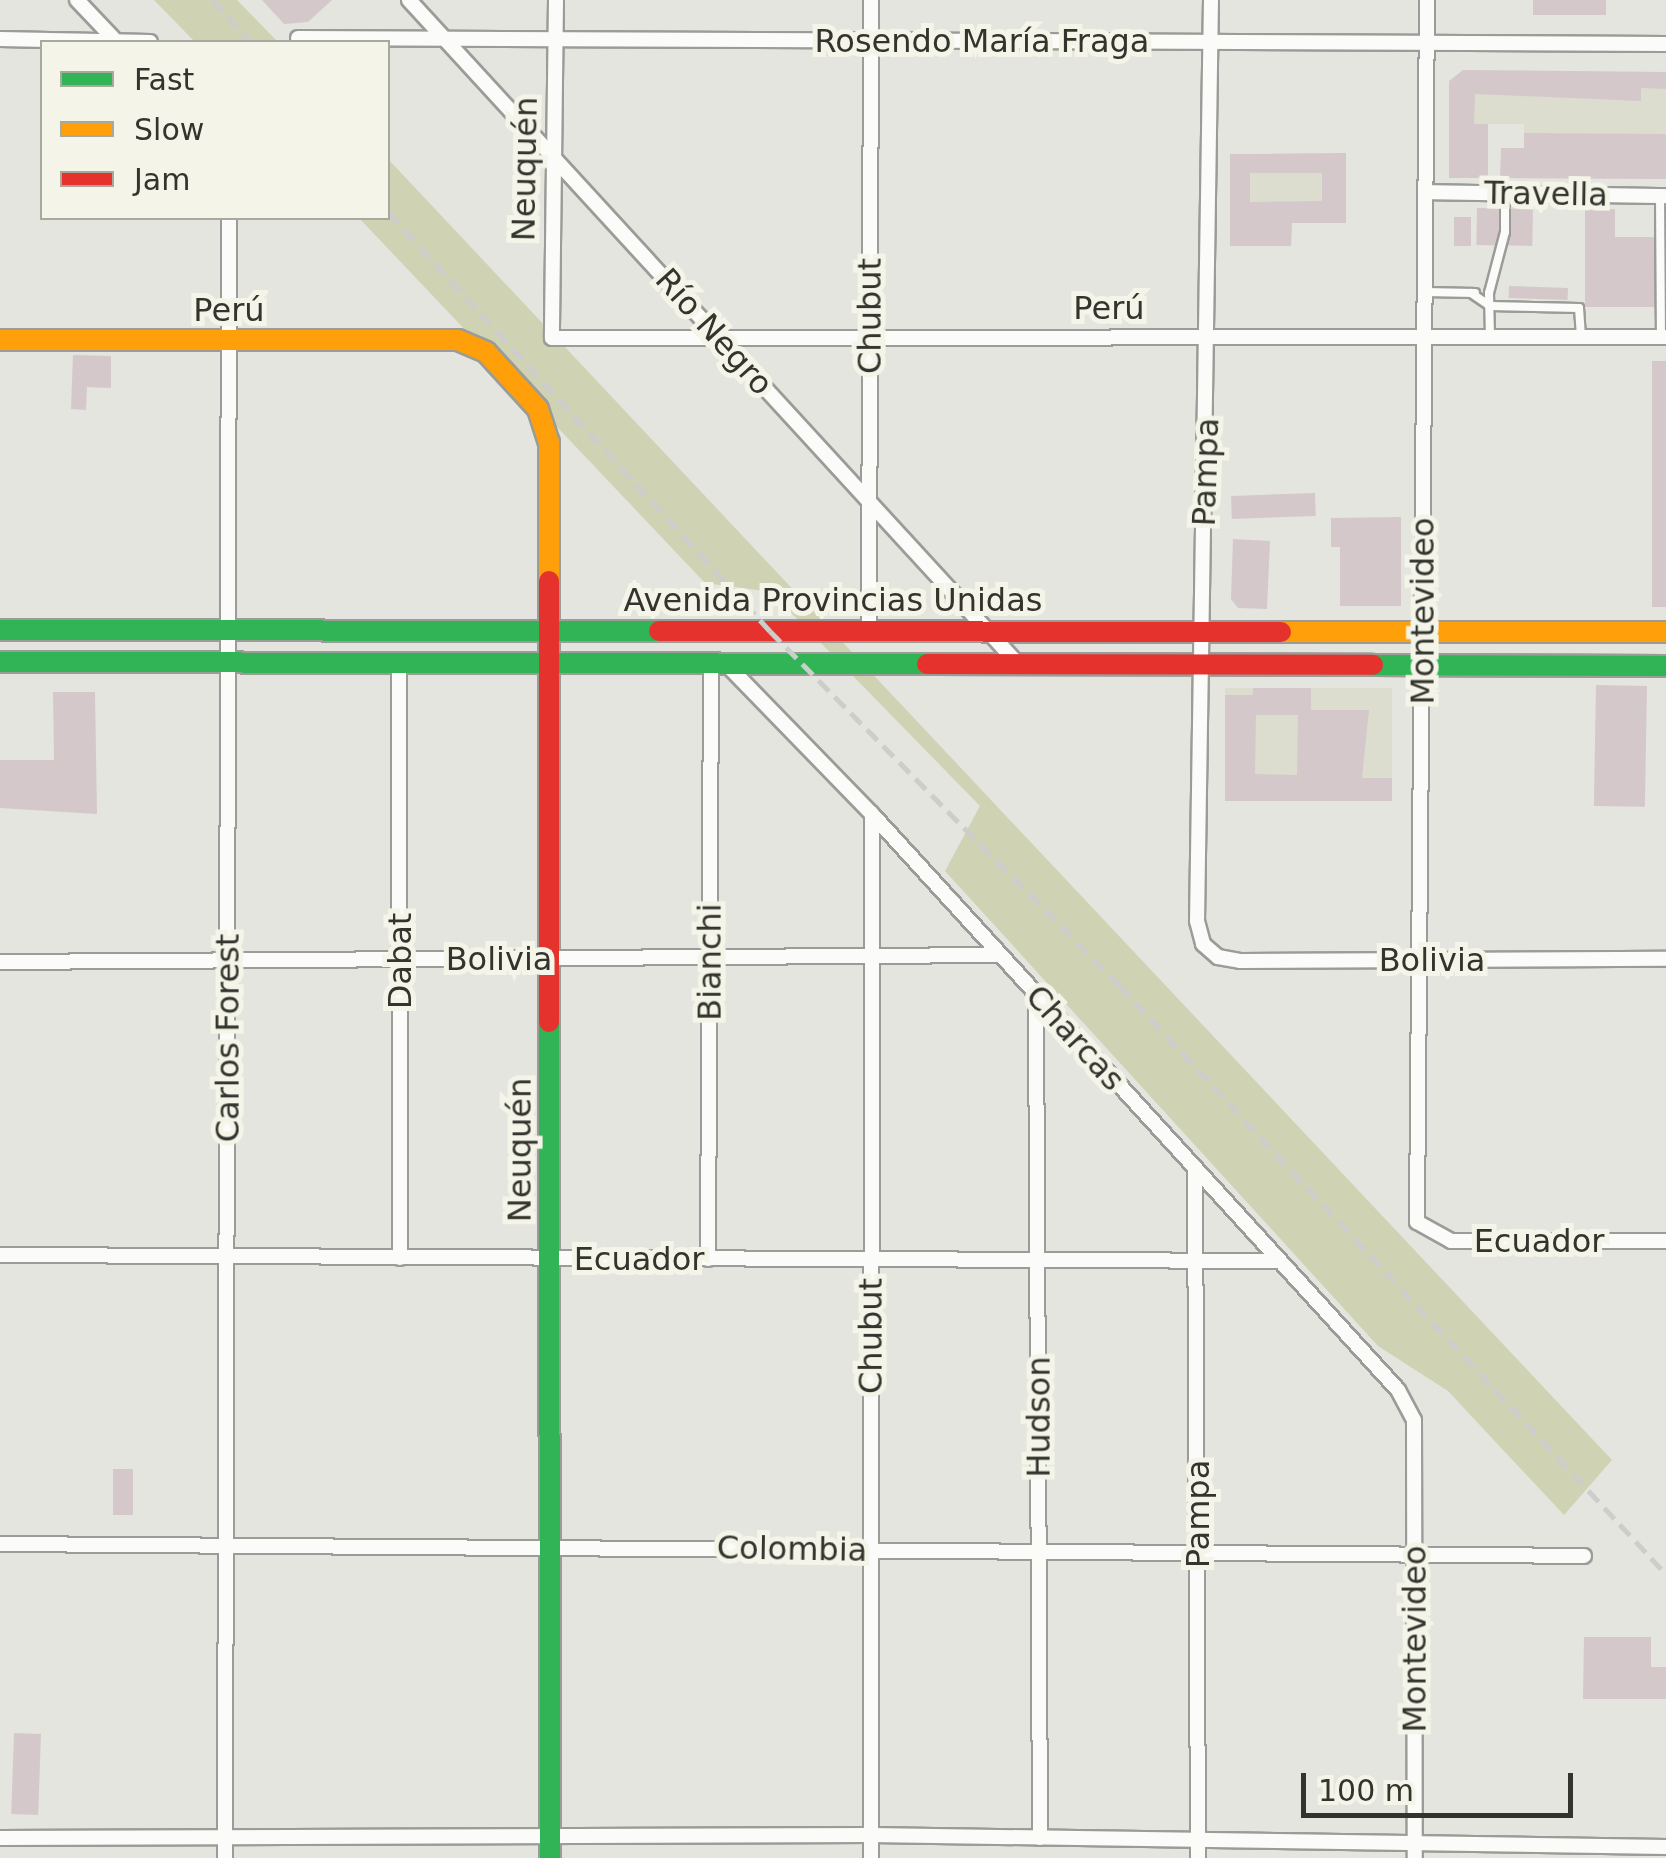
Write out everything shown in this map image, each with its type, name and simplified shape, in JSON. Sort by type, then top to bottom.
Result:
[{"type":"main road","name":"Perú","points":[[0,340],[458,340],[486,352],[538,409],[550,442]]},
{"type":"main road","name":"Neuquén","points":[[550,442],[550,1858]]},
{"type":"main road","name":"Avenida Provincias Unidas","points":[[0,630],[1666,632]]},
{"type":"main road","name":"Avenida Provincias Unidas","points":[[0,662],[1666,666]]},
{"type":"street","points":[[77,0],[114,38]]},
{"type":"street","name":"Río Negro","points":[[408,0],[1019,665]]},
{"type":"street","name":"Neuquén","points":[[552,338],[556,0]]},
{"type":"street","name":"Chubut","points":[[869,631],[871,0]]},
{"type":"street","name":"Pampa","points":[[1203,944],[1197,921],[1200,632],[1210,338],[1210,0]]},
{"type":"street","name":"Montevideo","points":[[1418,1222],[1428,0]]},
{"type":"street","name":"Rosendo María Fraga","points":[[298,38],[1666,44]]},
{"type":"street","points":[[0,39],[147,40]]},
{"type":"street","name":"Travella","points":[[1426,192],[1663,196]]},
{"type":"street","name":"Carlos Forest","points":[[225,1858],[229,220]]},
{"type":"street","name":"Perú","points":[[552,338],[1663,338]]},
{"type":"street","name":"Dabat","points":[[399,664],[400,1258]]},
{"type":"street","name":"Charcas","points":[[718,664],[872,814],[1398,1390],[1414,1420]]},
{"type":"street","name":"Bianchi","points":[[708,1259],[710,958],[718,664]]},
{"type":"street","name":"Chubut","points":[[871,1858],[872,814]]},
{"type":"street","name":"Bolivia","points":[[1203,944],[1218,957],[1240,961],[1666,959]]},
{"type":"street","name":"Bolivia","points":[[0,962],[998,955]]},
{"type":"street","name":"Hudson","points":[[1036,996],[1040,1838]]},
{"type":"street","name":"Pampa","points":[[1195,1170],[1198,1858]]},
{"type":"street","name":"Ecuador","points":[[1418,1222],[1451,1241],[1666,1241]]},
{"type":"street","name":"Ecuador","points":[[0,1255],[228,1253],[400,1258],[1279,1261]]},
{"type":"street","name":"Montevideo","points":[[1414,1420],[1415,1851]]},
{"type":"street","name":"Colombia","points":[[0,1544],[1584,1556]]},
{"type":"street","points":[[0,1838],[871,1835],[1198,1840],[1415,1851],[1666,1847]]},
{"type":"lane","points":[[1490,338],[1490,293],[1505,232],[1505,194]]},
{"type":"lane","points":[[1663,196],[1663,338]]},
{"type":"lane","points":[[1425,292],[1490,293]]},
{"type":"lane","points":[[1471,293],[1490,306],[1579,308],[1581,338]]},
{"type":"shaded area","points":[[1666,72],[1666,179],[1524,178],[1524,124],[1449,124],[1449,81]]},
{"type":"shaded area","points":[[1346,153],[1346,223],[1292,223],[1291,246],[1230,246],[1230,154]]},
{"type":"shaded area","points":[[1225,688],[1392,688],[1392,801],[1225,801]]},
{"type":"green space","points":[[154,0],[237,0],[276,40],[193,40]]},
{"type":"green space","points":[[390,161],[1612,1460],[1564,1515],[1448,1391],[1378,1346],[945,871],[980,806],[771,592],[705,583],[361,220],[390,220]]},
{"type":"building","points":[[262,0],[332,0],[308,22],[284,24]]},
{"type":"building","points":[[1533,0],[1606,0],[1606,15],[1533,15]]},
{"type":"building","points":[[1463,70],[1666,72],[1666,89],[1641,88],[1641,101],[1475,94],[1474,124],[1488,124],[1488,178],[1449,178],[1449,81]]},
{"type":"building","points":[[1524,133],[1666,134],[1666,179],[1500,178],[1501,148],[1524,148]]},
{"type":"building","points":[[1346,153],[1346,223],[1292,223],[1291,246],[1230,246],[1230,154]],"holes":[[[1250,173],[1322,173],[1322,201],[1250,202]]]},
{"type":"building","points":[[1477,208],[1533,209],[1532,246],[1476,245]]},
{"type":"building","points":[[1585,209],[1615,209],[1615,237],[1666,237],[1666,307],[1585,307]]},
{"type":"building","points":[[1454,217],[1471,217],[1471,246],[1454,246]]},
{"type":"building","points":[[1509,286],[1568,288],[1568,300],[1509,298]]},
{"type":"building","points":[[73,355],[111,356],[111,388],[87,387],[86,410],[71,409]]},
{"type":"building","points":[[1652,361],[1666,361],[1666,607],[1652,607]]},
{"type":"building","points":[[1315,493],[1316,516],[1232,519],[1231,496]]},
{"type":"building","points":[[1401,517],[1401,606],[1340,606],[1340,547],[1331,547],[1331,518]]},
{"type":"building","points":[[1233,539],[1270,541],[1267,609],[1238,608],[1231,599]]},
{"type":"building","points":[[1596,685],[1647,686],[1645,807],[1594,806]]},
{"type":"building","points":[[1253,688],[1311,688],[1311,710],[1369,710],[1362,778],[1392,778],[1392,801],[1225,801],[1225,695],[1253,695]],"holes":[[[1256,715],[1298,715],[1297,775],[1255,774]]]},
{"type":"building","points":[[53,692],[95,692],[97,814],[0,808],[0,760],[54,760]]},
{"type":"building","points":[[113,1469],[133,1469],[133,1515],[113,1515]]},
{"type":"building","points":[[1584,1637],[1651,1637],[1651,1667],[1666,1667],[1666,1699],[1583,1699]]},
{"type":"building","points":[[14,1733],[41,1734],[38,1815],[11,1814]]},
{"type":"railway","points":[[212,0],[249,40]]},
{"type":"railway","points":[[390,214],[770,631],[1119,985],[1666,1574]]},
{"type":"traffic: fast","points":[[0,630],[659,631]]},
{"type":"traffic: fast","points":[[0,662],[927,664]]},
{"type":"traffic: fast","points":[[1373,665],[1666,666]]},
{"type":"traffic: fast","points":[[549,1022],[550,1858]]},
{"type":"traffic: slow","points":[[0,340],[458,340],[486,352],[538,409],[549,442],[549,581]]},
{"type":"traffic: slow","points":[[1281,632],[1666,632]]},
{"type":"traffic: jam","points":[[549,581],[549,1022]]},
{"type":"traffic: jam","points":[[659,631],[1281,632]]},
{"type":"traffic: jam","points":[[927,664],[1373,665]]}]
